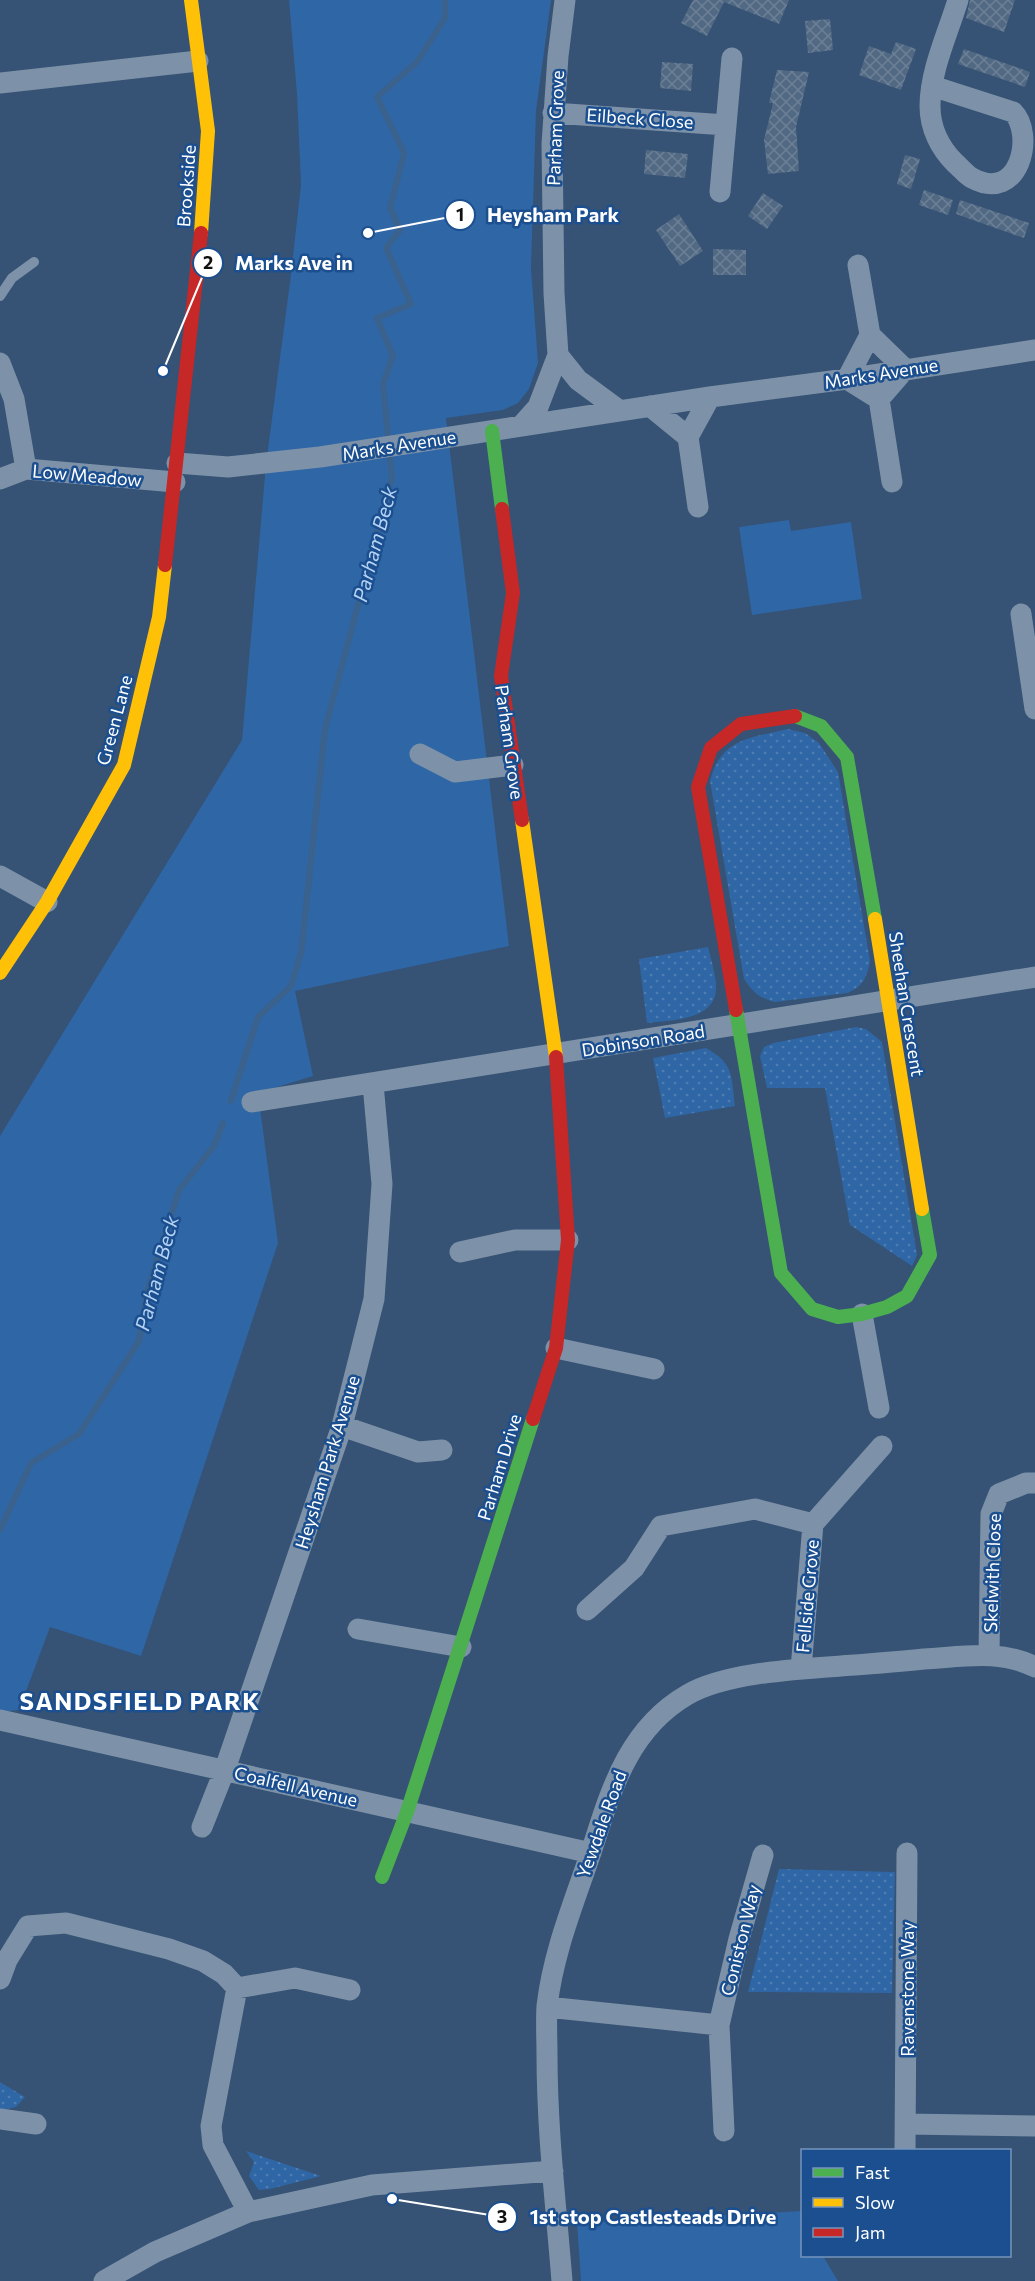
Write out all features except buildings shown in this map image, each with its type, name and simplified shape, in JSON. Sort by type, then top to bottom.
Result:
[{"type":"street","name":"Brookside","points":[[176,473],[204,207],[208,131],[191,0]]},
{"type":"street","name":"Parham Grove","points":[[521,426],[538,406],[558,355],[554,293],[553,113],[565,0]]},
{"type":"street","points":[[932,86],[1024,117],[1030,128],[1032,142],[1027,160],[1020,173],[1011,181],[999,184],[971,178],[944,152],[932,127],[930,106],[932,86],[958,0]]},
{"type":"street","points":[[720,192],[732,58]]},
{"type":"street","points":[[0,83],[198,61]]},
{"type":"street","name":"Eilbeck Close","points":[[553,113],[726,125]]},
{"type":"street","points":[[858,265],[870,335],[905,369],[879,399]]},
{"type":"street","points":[[870,335],[847,379],[879,399],[892,482]]},
{"type":"street","name":"Marks Avenue","points":[[176,473],[266,464],[1035,350]]},
{"type":"street","points":[[558,355],[578,380],[621,411]]},
{"type":"street","points":[[0,363],[14,399],[26,469]]},
{"type":"street","points":[[698,507],[688,437],[710,397]]},
{"type":"street","points":[[650,406],[688,437]]},
{"type":"street","name":"Parham Grove","points":[[492,431],[513,593],[501,676],[556,1053]]},
{"type":"street","name":"Low Meadow","points":[[0,479],[26,469],[176,473]]},
{"type":"street","name":"Green Lane","points":[[0,973],[47,902],[124,765],[159,617],[176,473]]},
{"type":"street","points":[[1022,614],[1035,709]]},
{"type":"street","name":"Sheehan Crescent","points":[[795,717],[821,726],[847,757],[889,1002],[930,1255],[908,1296],[887,1307],[862,1314],[838,1317],[812,1309],[781,1273],[698,787],[711,747],[741,724],[795,717]]},
{"type":"street","points":[[420,754],[455,772],[513,765]]},
{"type":"street","points":[[0,876],[47,902]]},
{"type":"street","name":"Dobinson Road","points":[[252,1102],[1035,977]]},
{"type":"street","name":"Parham Drive","points":[[382,1877],[408,1812],[556,1348],[568,1240],[556,1053]]},
{"type":"street","name":"Heysham Park Avenue","points":[[202,1827],[225,1769],[342,1426],[374,1299],[382,1184],[373,1084]]},
{"type":"street","points":[[460,1252],[515,1240],[568,1240]]},
{"type":"street","points":[[862,1314],[879,1408]]},
{"type":"street","points":[[556,1348],[654,1369]]},
{"type":"street","points":[[342,1426],[418,1452],[442,1450]]},
{"type":"street","name":"Fellside Grove","points":[[801,1669],[813,1524],[882,1446]]},
{"type":"street","name":"Skelwith Close","points":[[989,1655],[991,1514],[999,1494],[1026,1483],[1035,1483]]},
{"type":"street","name":"Fellside Grove","points":[[587,1610],[634,1568],[661,1526],[755,1509],[813,1524]]},
{"type":"street","points":[[358,1629],[461,1647]]},
{"type":"street","name":"Yewdale Road","points":[[562,2281],[547,2087],[547,2007],[564,1926],[611,1790],[625,1759],[640,1736],[663,1711],[711,1683],[801,1669],[989,1655],[1021,1660],[1035,1667]]},
{"type":"street","name":"Coalfell Avenue","points":[[0,1720],[591,1852]]},
{"type":"street","name":"Ravenstone Way","points":[[905,2149],[907,1853]]},
{"type":"street","name":"Coniston Way","points":[[724,2131],[719,2025],[739,1939],[763,1855]]},
{"type":"street","points":[[0,1979],[7,1960],[28,1926],[66,1923],[170,1949],[203,1961],[224,1974],[237,1988]]},
{"type":"street","points":[[237,1988],[295,1978],[350,1990]]},
{"type":"street","points":[[237,1988],[211,2126],[213,2145],[248,2212]]},
{"type":"street","points":[[547,2007],[719,2025]]},
{"type":"street","points":[[0,2119],[36,2124]]},
{"type":"street","points":[[906,2124],[1035,2126]]},
{"type":"street","points":[[104,2281],[155,2252],[248,2212],[372,2185],[553,2170]]},
{"type":"lane","points":[[0,296],[12,278],[34,262]]},
{"type":"shaded area","points":[[289,0],[551,0],[536,111],[531,268],[538,363],[529,389],[518,403],[503,410],[446,418],[509,946],[295,991],[313,1076],[258,1093],[278,1243],[141,1656],[50,1627],[19,1710],[0,1712],[0,1136],[242,740],[266,464],[301,185],[297,94]]},
{"type":"shaded area","points":[[789,520],[791,531],[851,522],[862,599],[752,615],[739,527]]},
{"type":"shaded area","points":[[788,729],[805,733],[819,743],[838,772],[870,961],[863,981],[857,988],[847,993],[775,1002],[757,994],[744,979],[710,781],[722,756],[739,742]]},
{"type":"shaded area","points":[[708,947],[716,984],[715,996],[710,1005],[702,1012],[692,1016],[647,1023],[639,959]]},
{"type":"shaded area","points":[[856,1027],[866,1029],[882,1042],[917,1255],[912,1266],[850,1225],[825,1088],[767,1088],[760,1056],[764,1047],[773,1043]]},
{"type":"shaded area","points":[[706,1048],[722,1060],[730,1072],[735,1106],[665,1118],[653,1058]]},
{"type":"shaded area","points":[[779,1869],[895,1872],[892,1993],[748,1992]]},
{"type":"shaded area","points":[[0,2082],[25,2097],[16,2107],[0,2110]]},
{"type":"shaded area","points":[[246,2151],[321,2176],[259,2190],[249,2176],[254,2162]]},
{"type":"shaded area","points":[[801,2211],[801,2257],[824,2257],[838,2281],[581,2281],[577,2223]]},
{"type":"waterway","name":"Parham Beck","points":[[231,1101],[258,1017],[291,986],[301,953],[325,729],[392,478],[383,384],[393,356],[377,318],[411,304],[386,248],[400,230],[390,208],[404,153],[377,97],[417,62],[445,18],[445,0]]},
{"type":"waterway","name":"Parham Beck","points":[[0,1530],[31,1463],[79,1434],[139,1341],[147,1292],[179,1190],[214,1146],[223,1123]]},
{"type":"traffic: fast","points":[[492,431],[502,509]]},
{"type":"traffic: fast","points":[[795,716],[821,726],[847,757],[875,919]]},
{"type":"traffic: fast","points":[[736,1010],[781,1273],[812,1309],[838,1317],[862,1314],[887,1307],[907,1296],[930,1255],[922,1209]]},
{"type":"traffic: fast","points":[[382,1877],[407,1812],[533,1419]]},
{"type":"traffic: slow","points":[[191,0],[208,131],[201,233]]},
{"type":"traffic: slow","points":[[0,973],[47,902],[124,765],[159,617],[165,565]]},
{"type":"traffic: slow","points":[[522,820],[556,1057]]},
{"type":"traffic: slow","points":[[875,919],[922,1209]]},
{"type":"traffic: jam","points":[[165,565],[201,233]]},
{"type":"traffic: jam","points":[[502,509],[513,593],[501,676],[522,820]]},
{"type":"traffic: jam","points":[[736,1010],[698,787],[711,748],[741,724],[795,716]]},
{"type":"traffic: jam","points":[[533,1419],[556,1348],[568,1240],[556,1057]]},
{"type":"place","name":"Heysham Park","points":[[368,233]]},
{"type":"place","name":"Marks Ave in","points":[[163,371]]},
{"type":"place","name":"1st stop Castlesteads Drive","points":[[392,2199]]},
{"type":"district","name":"SANDSFIELD PARK","points":[[140,1700]]}]
